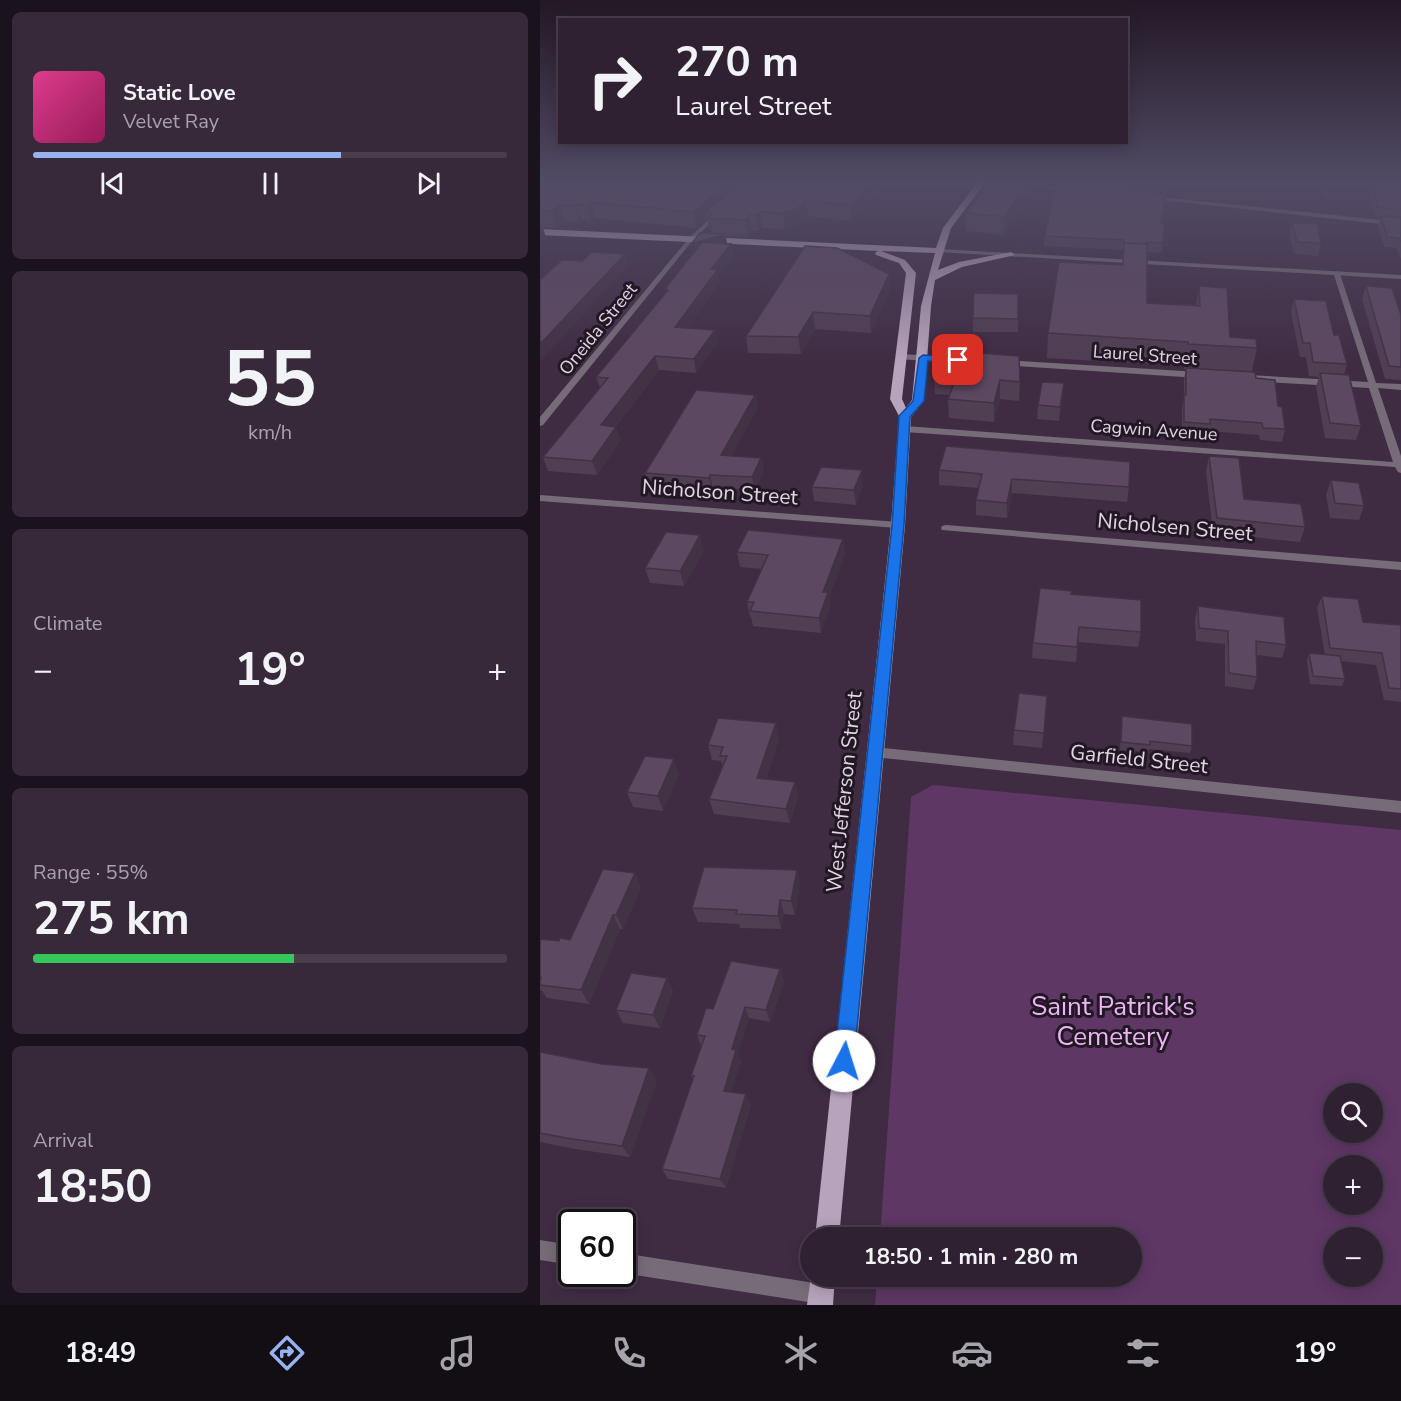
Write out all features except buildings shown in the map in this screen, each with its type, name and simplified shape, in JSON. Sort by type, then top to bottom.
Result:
[{"type":"main road","points":[[727,241],[940,251]]},
{"type":"main road","points":[[861,248],[908,245],[921,241]]},
{"type":"main road","name":"West Jefferson Street","points":[[828,1227],[873,752],[898,525],[905,422],[918,401],[926,306],[931,279],[943,241]]},
{"type":"main road","points":[[861,248],[903,261],[909,266],[911,273],[896,399],[905,422]]},
{"type":"main road","points":[[931,279],[958,263],[990,260],[1011,255]]},
{"type":"street","name":"Oneida Street","points":[[540,423],[689,241]]},
{"type":"street","points":[[940,251],[1401,277]]},
{"type":"street","points":[[1336,274],[1400,467]]},
{"type":"street","points":[[901,357],[971,361]]},
{"type":"street","name":"Laurel Street","points":[[994,362],[1208,375]]},
{"type":"street","points":[[1243,378],[1401,387]]},
{"type":"street","name":"Cagwin Avenue","points":[[905,422],[1400,467]]},
{"type":"street","name":"Nicholson Street","points":[[540,498],[898,525]]},
{"type":"street","name":"Nicholsen Street","points":[[946,528],[1401,566]]},
{"type":"street","name":"Garfield Street","points":[[873,752],[1401,807]]},
{"type":"street","points":[[540,1250],[558,1253]]},
{"type":"street","points":[[636,1265],[822,1292]]},
{"type":"green space","name":"Saint Patrick's Cemetery","points":[[933,785],[1401,830],[1401,1305],[875,1305],[876,1287],[1142,1287],[1142,1227],[881,1227],[911,797]]},
{"type":"route","points":[[844,1061],[873,752],[898,525],[905,416],[918,401],[923,358],[958,360]]}]
